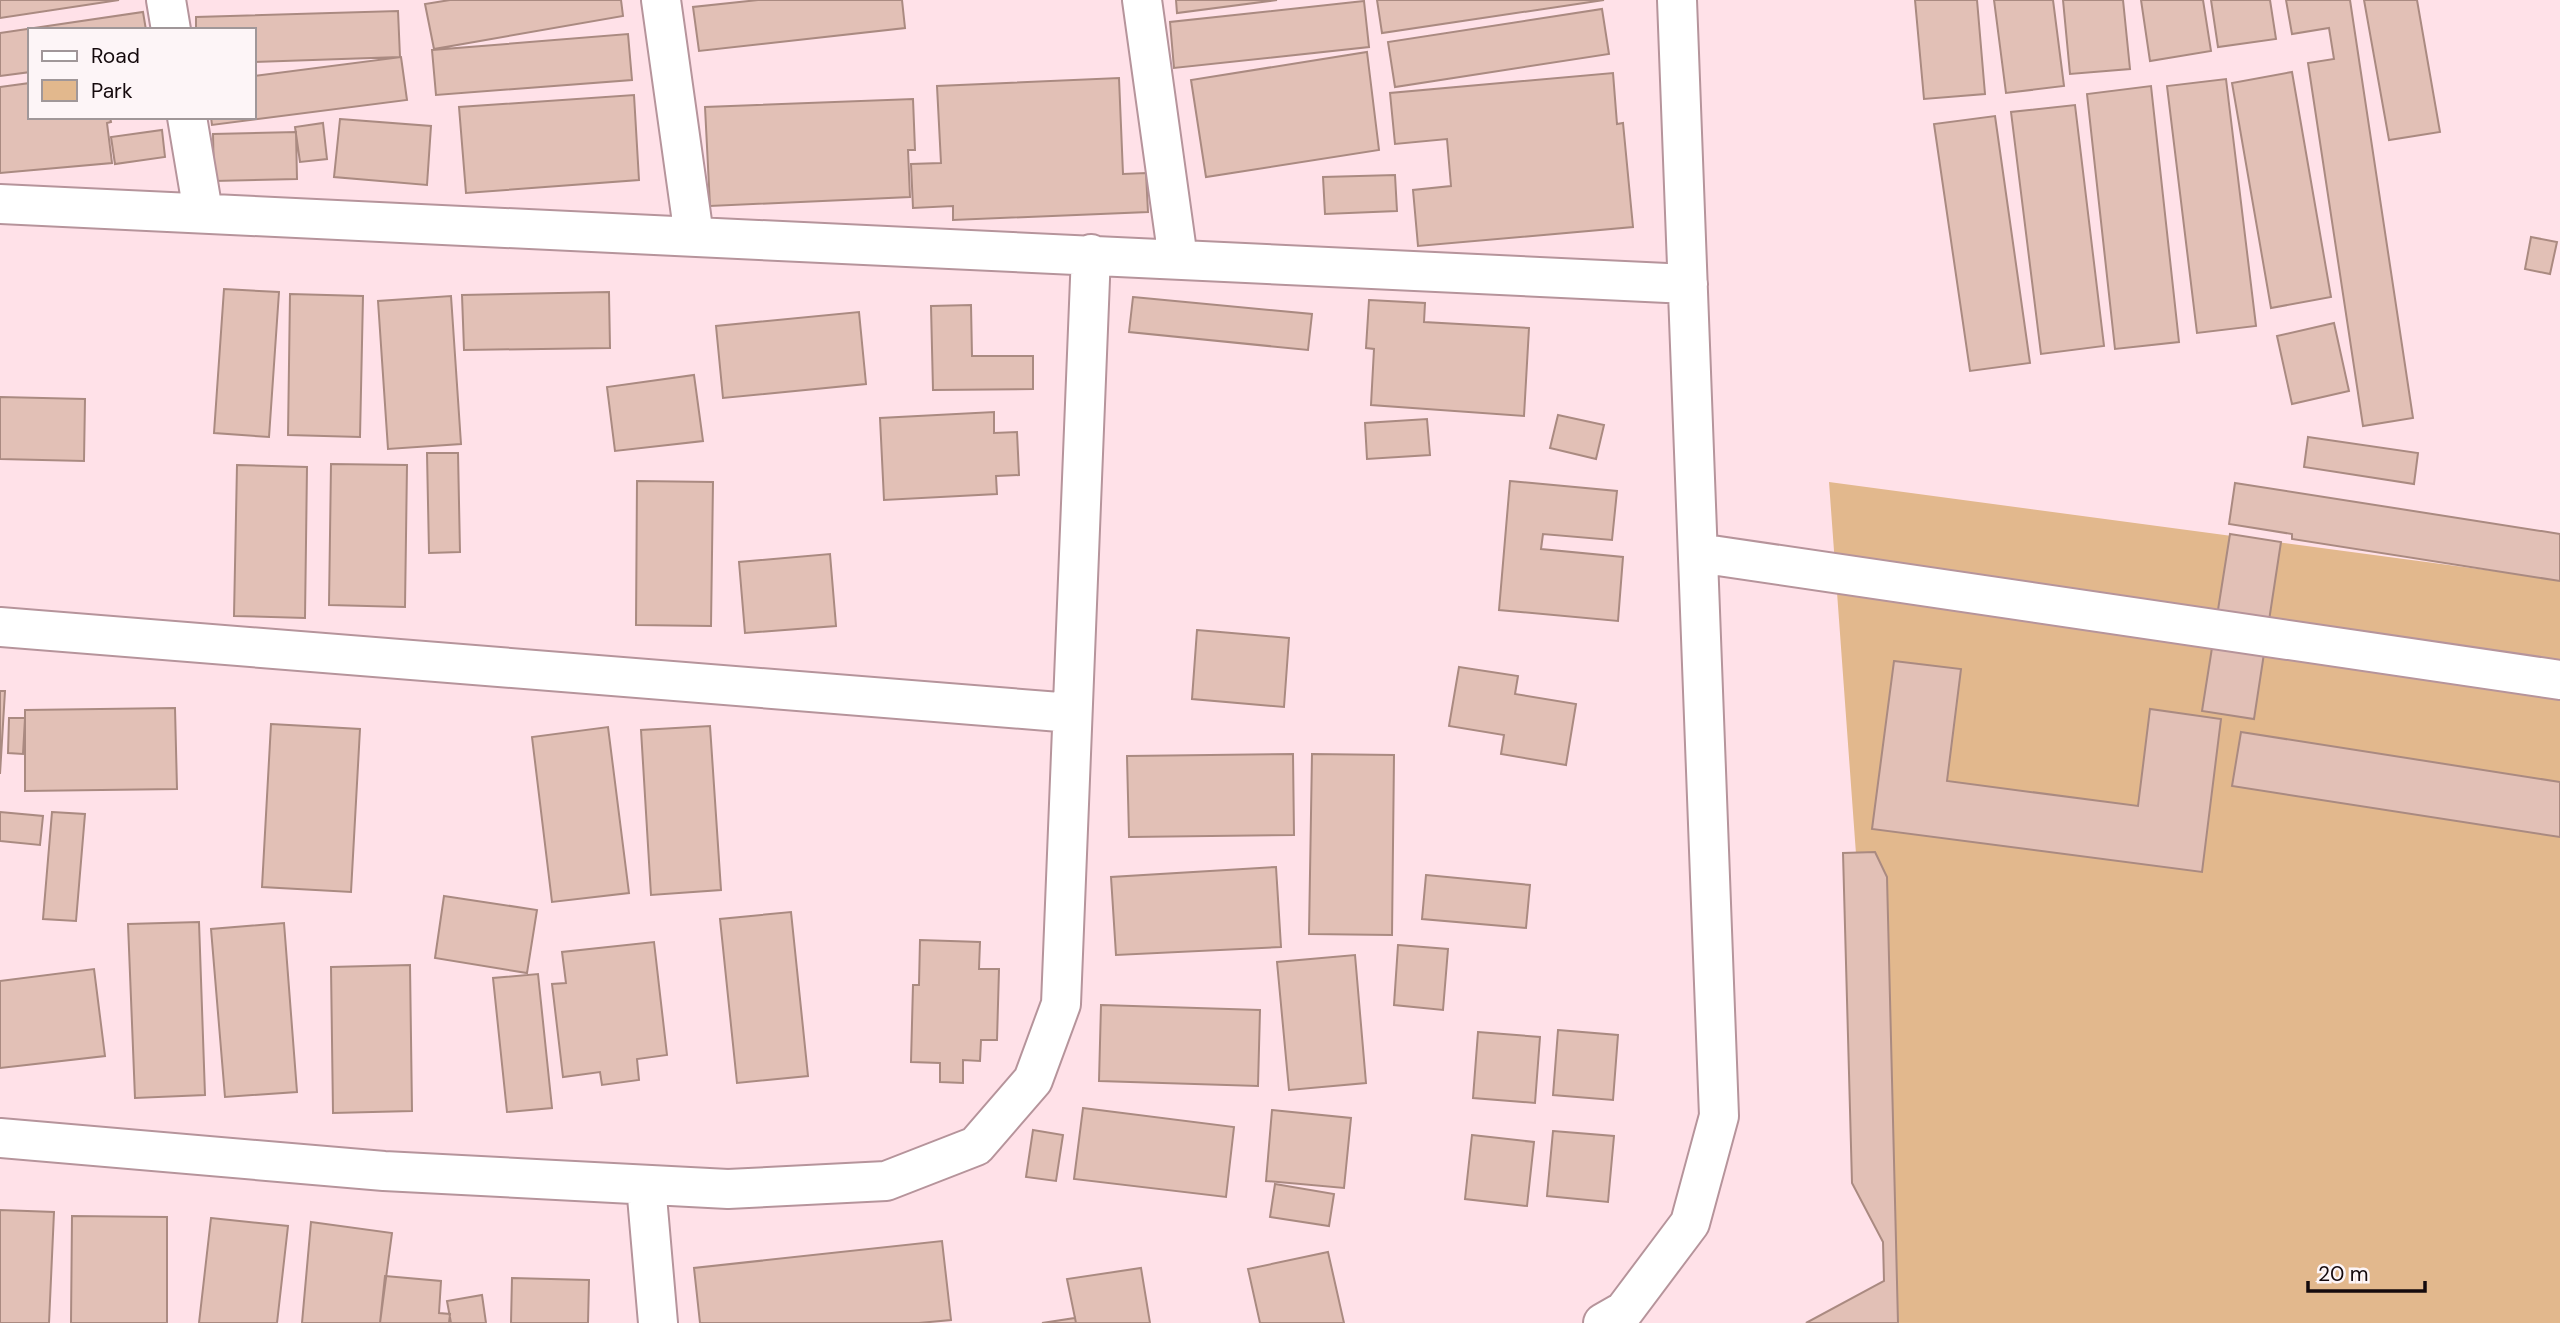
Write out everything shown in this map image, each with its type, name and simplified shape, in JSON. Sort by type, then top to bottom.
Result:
[{"type":"street","points":[[166,0],[171,28]]},
{"type":"street","points":[[661,0],[694,236]]},
{"type":"street","points":[[1142,0],[1178,259]]},
{"type":"street","points":[[1603,1323],[1624,1311],[1690,1223],[1719,1116],[1677,0]]},
{"type":"street","points":[[187,119],[204,212]]},
{"type":"street","points":[[0,204],[1688,284]]},
{"type":"street","points":[[0,1138],[384,1171],[728,1189],[886,1181],[976,1146],[1033,1080],[1061,1004],[1091,254]]},
{"type":"street","points":[[1698,553],[2560,680]]},
{"type":"street","points":[[0,627],[1072,713]]},
{"type":"street","points":[[646,1185],[658,1323]]},
{"type":"green space","points":[[1829,482],[2560,580],[2560,1323],[1809,1323],[1887,1281]]},
{"type":"building","points":[[0,0],[119,0],[0,18]]},
{"type":"building","points":[[450,0],[621,0],[623,16],[434,49],[425,4]]},
{"type":"building","points":[[758,0],[902,0],[905,28],[699,51],[693,7]]},
{"type":"building","points":[[1176,0],[1277,0],[1177,13]]},
{"type":"building","points":[[1377,0],[1604,0],[1382,33]]},
{"type":"building","points":[[1915,0],[1977,0],[1985,94],[1924,99]]},
{"type":"building","points":[[1994,0],[2053,0],[2064,86],[2006,93]]},
{"type":"building","points":[[2063,0],[2123,0],[2130,69],[2070,74]]},
{"type":"building","points":[[2141,0],[2203,0],[2211,51],[2150,61]]},
{"type":"building","points":[[2211,0],[2270,0],[2276,39],[2218,47]]},
{"type":"building","points":[[2286,0],[2350,0],[2413,418],[2363,426],[2308,63],[2334,59],[2329,28],[2292,34]]},
{"type":"building","points":[[2364,0],[2417,0],[2440,132],[2389,140]]},
{"type":"building","points":[[1364,1],[1369,47],[1174,68],[1170,22]]},
{"type":"building","points":[[1602,9],[1609,54],[1395,87],[1388,42]]},
{"type":"building","points":[[398,11],[400,57],[256,62],[256,28],[196,28],[196,17]]},
{"type":"building","points":[[143,12],[146,28],[34,28]]},
{"type":"building","points":[[28,29],[28,72],[0,76],[0,33]]},
{"type":"building","points":[[628,34],[632,80],[436,95],[432,50]]},
{"type":"building","points":[[1367,52],[1379,150],[1206,177],[1191,80]]},
{"type":"building","points":[[401,57],[407,100],[212,125],[211,119],[256,119],[256,76]]},
{"type":"building","points":[[2292,72],[2331,297],[2271,308],[2232,83]]},
{"type":"building","points":[[1613,73],[1617,124],[1623,123],[1633,227],[1418,246],[1413,190],[1451,186],[1447,139],[1395,144],[1390,93]]},
{"type":"building","points":[[1119,78],[1123,174],[1146,173],[1148,212],[953,220],[953,206],[913,208],[911,164],[941,163],[937,86]]},
{"type":"building","points":[[2226,79],[2256,326],[2197,333],[2167,86]]},
{"type":"building","points":[[28,83],[28,119],[110,119],[111,122],[107,123],[112,163],[0,173],[0,87]]},
{"type":"building","points":[[2151,86],[2179,342],[2115,349],[2087,94]]},
{"type":"building","points":[[634,95],[639,180],[466,193],[459,107]]},
{"type":"building","points":[[913,99],[915,150],[908,150],[910,197],[710,206],[705,107]]},
{"type":"building","points":[[2075,105],[2104,346],[2041,354],[2011,112]]},
{"type":"building","points":[[1995,116],[2030,363],[1970,371],[1934,124]]},
{"type":"building","points":[[340,119],[431,126],[427,185],[334,177]]},
{"type":"building","points":[[323,123],[327,159],[300,162],[295,127]]},
{"type":"building","points":[[162,130],[165,157],[115,164],[111,137]]},
{"type":"building","points":[[296,132],[297,179],[214,181],[213,134]]},
{"type":"building","points":[[1395,175],[1397,211],[1325,214],[1323,177]]},
{"type":"building","points":[[2531,237],[2557,242],[2550,274],[2525,269]]},
{"type":"building","points":[[224,289],[279,292],[269,437],[214,433]]},
{"type":"building","points":[[609,292],[610,348],[464,350],[462,295]]},
{"type":"building","points":[[290,294],[363,296],[360,437],[288,435]]},
{"type":"building","points":[[451,296],[461,444],[388,449],[378,301]]},
{"type":"building","points":[[1133,297],[1312,314],[1308,350],[1129,332]]},
{"type":"building","points":[[1369,300],[1425,303],[1424,322],[1529,328],[1524,416],[1371,405],[1374,349],[1366,348]]},
{"type":"building","points":[[971,305],[972,356],[1033,356],[1033,389],[933,390],[931,306]]},
{"type":"building","points":[[859,312],[866,384],[723,398],[716,326]]},
{"type":"building","points":[[2334,323],[2349,391],[2292,404],[2277,336]]},
{"type":"building","points":[[694,375],[703,441],[615,451],[607,387]]},
{"type":"building","points":[[0,397],[85,399],[84,461],[0,459]]},
{"type":"building","points":[[994,412],[994,433],[1017,432],[1019,475],[996,476],[997,494],[884,500],[880,418]]},
{"type":"building","points":[[1558,415],[1604,425],[1596,459],[1550,448]]},
{"type":"building","points":[[1427,419],[1430,455],[1367,459],[1365,423]]},
{"type":"building","points":[[2308,437],[2418,453],[2414,484],[2304,467]]},
{"type":"building","points":[[427,453],[458,453],[460,552],[429,553]]},
{"type":"building","points":[[331,464],[407,465],[405,607],[329,605]]},
{"type":"building","points":[[237,465],[307,467],[305,618],[234,616]]},
{"type":"building","points":[[637,481],[713,482],[711,626],[636,625]]},
{"type":"building","points":[[1510,481],[1617,491],[1612,540],[1543,534],[1541,549],[1623,557],[1618,621],[1499,610]]},
{"type":"building","points":[[2235,483],[2560,534],[2560,581],[2292,539],[2292,534],[2229,524]]},
{"type":"building","points":[[2230,534],[2281,542],[2254,719],[2202,711]]},
{"type":"building","points":[[830,554],[836,626],[745,633],[739,562]]},
{"type":"building","points":[[1197,630],[1289,638],[1284,707],[1192,699]]},
{"type":"building","points":[[1894,661],[1961,669],[1947,781],[2138,806],[2150,709],[2221,719],[2202,872],[1872,829]]},
{"type":"building","points":[[1459,667],[1518,676],[1515,694],[1576,704],[1566,765],[1501,754],[1504,735],[1449,726]]},
{"type":"building","points":[[0,691],[5,691],[0,774]]},
{"type":"building","points":[[175,708],[177,789],[25,791],[25,710]]},
{"type":"building","points":[[9,718],[25,718],[23,754],[8,753]]},
{"type":"building","points":[[271,724],[360,729],[351,892],[262,887]]},
{"type":"building","points":[[710,726],[721,890],[651,895],[641,730]]},
{"type":"building","points":[[608,727],[629,893],[552,902],[532,737]]},
{"type":"building","points":[[2241,732],[2560,782],[2560,837],[2232,786]]},
{"type":"building","points":[[1293,754],[1294,835],[1129,837],[1127,756]]},
{"type":"building","points":[[1312,754],[1394,755],[1392,935],[1309,934]]},
{"type":"building","points":[[0,812],[43,816],[40,845],[0,841]]},
{"type":"building","points":[[52,812],[85,814],[76,921],[43,919]]},
{"type":"building","points":[[1875,852],[1887,877],[1898,1323],[1806,1323],[1884,1281],[1883,1242],[1852,1183],[1843,853]]},
{"type":"building","points":[[1276,867],[1281,947],[1116,955],[1111,877]]},
{"type":"building","points":[[1426,875],[1530,885],[1526,928],[1422,919]]},
{"type":"building","points":[[444,896],[537,910],[527,973],[435,958]]},
{"type":"building","points":[[791,912],[808,1076],[737,1083],[720,919]]},
{"type":"building","points":[[199,922],[205,1095],[135,1098],[128,924]]},
{"type":"building","points":[[284,923],[297,1092],[225,1097],[211,929]]},
{"type":"building","points":[[920,940],[980,942],[979,969],[999,969],[997,1040],[981,1040],[980,1061],[963,1060],[963,1083],[940,1082],[940,1063],[911,1062],[913,985],[919,985]]},
{"type":"building","points":[[654,942],[667,1055],[637,1059],[639,1080],[602,1085],[600,1072],[563,1077],[552,984],[566,983],[562,952]]},
{"type":"building","points":[[1398,945],[1448,949],[1443,1010],[1394,1005]]},
{"type":"building","points":[[1355,955],[1366,1083],[1289,1090],[1277,962]]},
{"type":"building","points":[[410,965],[412,1111],[333,1113],[331,967]]},
{"type":"building","points":[[94,969],[105,1056],[0,1068],[0,981]]},
{"type":"building","points":[[538,974],[552,1108],[507,1112],[493,978]]},
{"type":"building","points":[[1101,1005],[1260,1010],[1258,1086],[1099,1081]]},
{"type":"building","points":[[1558,1030],[1618,1035],[1613,1100],[1553,1095]]},
{"type":"building","points":[[1478,1032],[1540,1037],[1535,1103],[1473,1098]]},
{"type":"building","points":[[1083,1108],[1234,1127],[1226,1197],[1074,1179]]},
{"type":"building","points":[[1272,1110],[1351,1118],[1344,1188],[1266,1181]]},
{"type":"building","points":[[1033,1130],[1063,1135],[1056,1181],[1026,1177]]},
{"type":"building","points":[[1553,1131],[1614,1136],[1608,1202],[1547,1196]]},
{"type":"building","points":[[1472,1135],[1534,1142],[1527,1206],[1465,1199]]},
{"type":"building","points":[[1275,1184],[1334,1194],[1329,1226],[1270,1217]]},
{"type":"building","points":[[0,1210],[54,1212],[49,1323],[0,1323]]},
{"type":"building","points":[[72,1216],[167,1217],[167,1323],[71,1323]]},
{"type":"building","points":[[211,1218],[288,1226],[277,1323],[199,1323]]},
{"type":"building","points":[[311,1222],[392,1233],[380,1323],[302,1323]]},
{"type":"building","points":[[942,1241],[951,1320],[919,1323],[700,1323],[694,1268]]},
{"type":"building","points":[[1328,1252],[1344,1323],[1260,1323],[1248,1269]]},
{"type":"building","points":[[1141,1268],[1150,1323],[1076,1323],[1067,1279]]},
{"type":"building","points":[[385,1276],[441,1281],[439,1313],[450,1314],[449,1323],[380,1323]]},
{"type":"building","points":[[512,1278],[589,1280],[588,1323],[511,1323]]},
{"type":"building","points":[[482,1295],[486,1323],[451,1323],[447,1301]]},
{"type":"building","points":[[1075,1318],[1076,1323],[1042,1323]]}]
